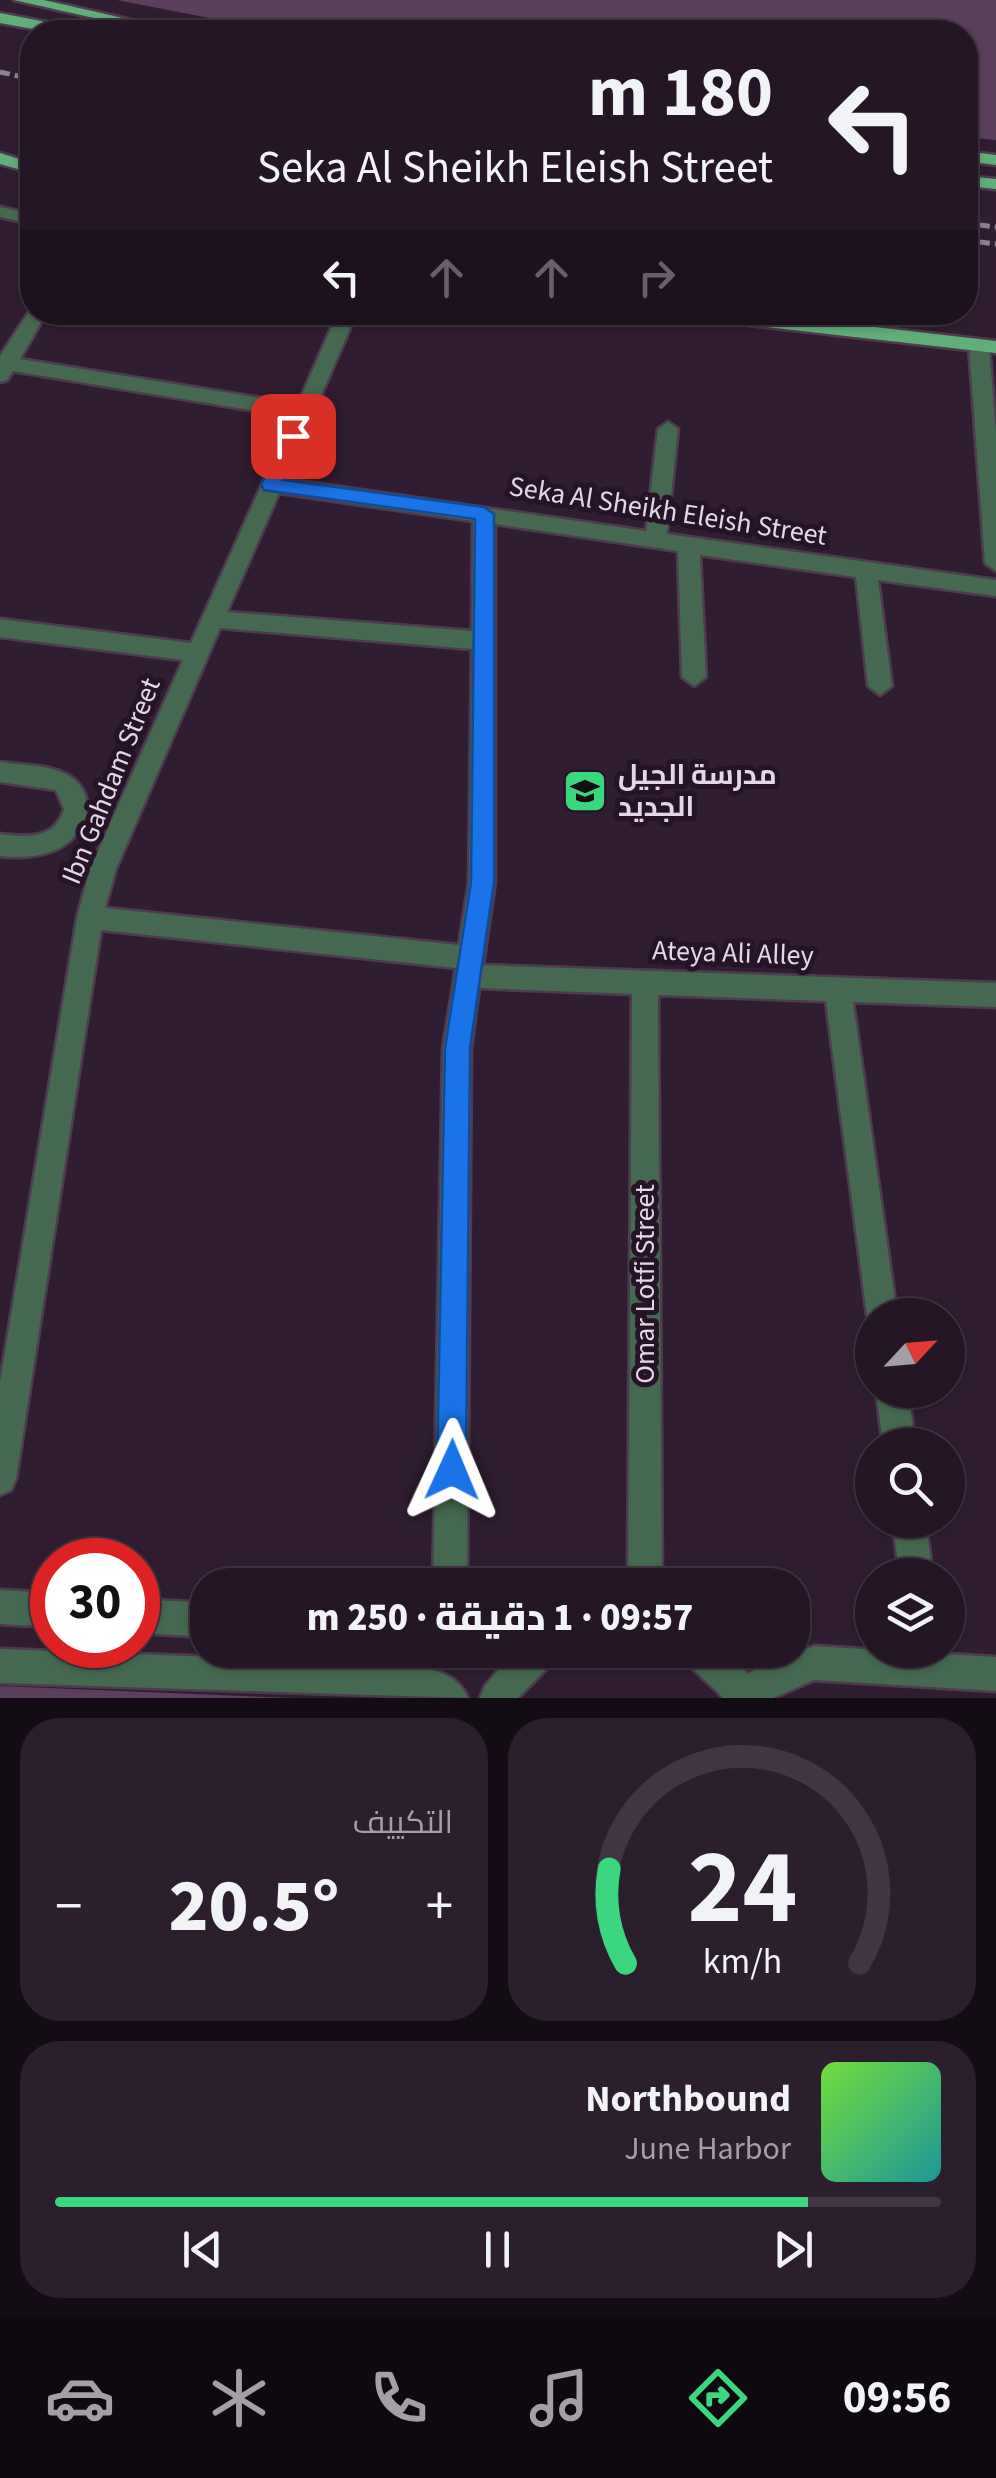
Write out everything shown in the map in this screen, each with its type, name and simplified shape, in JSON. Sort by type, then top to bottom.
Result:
[{"type":"main road","points":[[22,0],[118,20]]},
{"type":"main road","points":[[801,325],[988,346]]},
{"type":"street","points":[[30,325],[3,367],[304,412]]},
{"type":"street","name":"Ibn Gahdam Street","points":[[0,1479],[90,918],[124,816],[342,325]]},
{"type":"street","points":[[988,346],[996,563]]},
{"type":"street","points":[[654,542],[668,429]]},
{"type":"street","name":"Seka Al Sheikh Eleish Street","points":[[271,485],[484,514],[689,548],[996,588]]},
{"type":"street","points":[[450,1568],[457,1048],[482,882],[484,514]]},
{"type":"street","points":[[689,548],[694,677]]},
{"type":"street","points":[[866,571],[880,686]]},
{"type":"street","points":[[212,619],[485,640]]},
{"type":"street","points":[[0,628],[197,652]]},
{"type":"street","points":[[0,772],[63,781],[77,800],[77,812],[65,832],[44,845],[0,846]]},
{"type":"street","points":[[77,812],[124,816]]},
{"type":"street","name":"Ateya Ali Alley","points":[[90,918],[469,967],[645,982],[996,995]]},
{"type":"street","name":"Omar Lotfi Street","points":[[644,1568],[645,982]]},
{"type":"street","points":[[838,989],[880,1298]]},
{"type":"street","points":[[0,1606],[30,1608]]},
{"type":"street","points":[[160,1617],[190,1619]]},
{"type":"street","points":[[720,1668],[746,1697],[776,1676],[814,1663],[855,1662]]},
{"type":"street","points":[[0,1666],[405,1681],[437,1688],[451,1698]]},
{"type":"street","points":[[497,1698],[521,1668]]},
{"type":"street","points":[[965,1668],[996,1674]]},
{"type":"shaded area","points":[[117,0],[996,0],[996,140],[978,138],[978,20],[219,20]]},
{"type":"shaded area","points":[[0,1686],[293,1698],[0,1698]]},
{"type":"railway","points":[[0,72],[20,76]]},
{"type":"railway","points":[[978,225],[996,227]]},
{"type":"railway","points":[[978,242],[996,244]]},
{"type":"place","name":"مدرسة الجيل الجديد","points":[[585,791]]},
{"type":"route","points":[[293,436],[271,485],[484,514],[482,882],[457,1048],[452,1470]]}]
